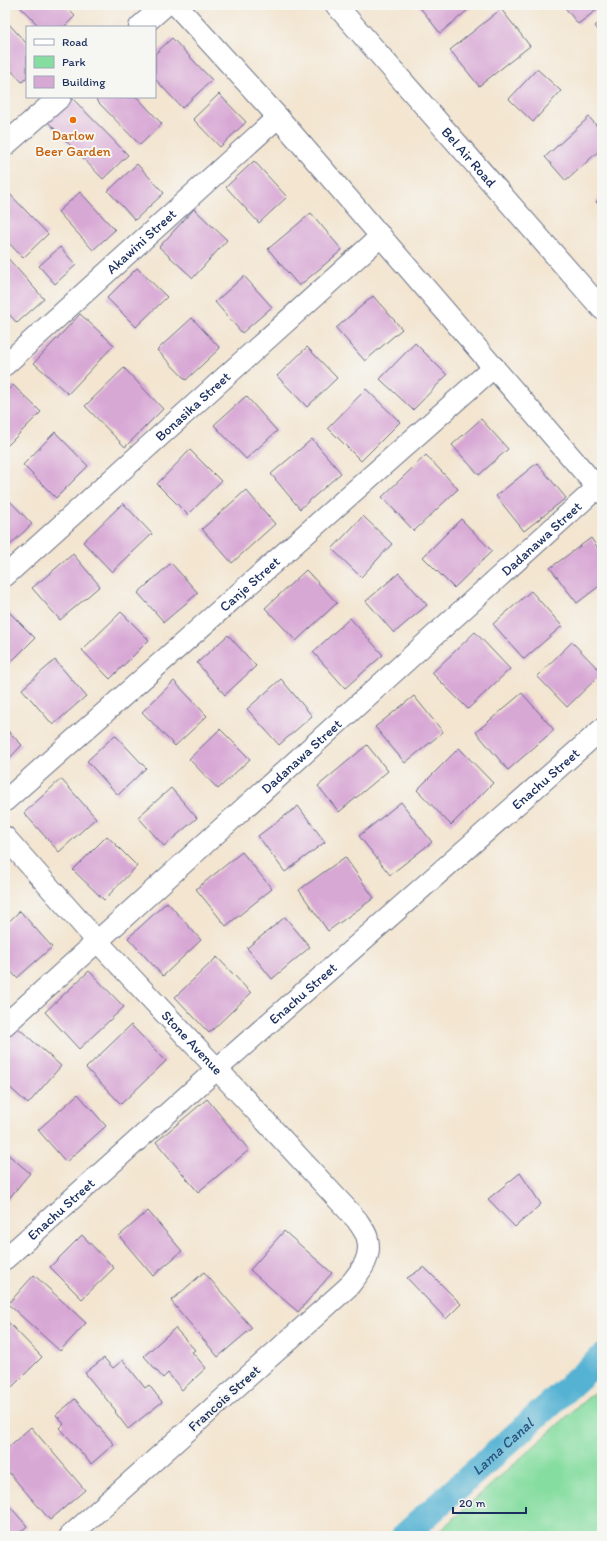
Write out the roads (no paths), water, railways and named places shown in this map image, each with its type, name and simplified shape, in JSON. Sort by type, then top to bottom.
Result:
[{"type":"street","points":[[141,26],[165,5]]},
{"type":"street","points":[[176,5],[278,117],[600,490]]},
{"type":"street","name":"Bel Air Road","points":[[336,5],[602,309]]},
{"type":"street","points":[[5,145],[59,98]]},
{"type":"street","name":"Akawini Street","points":[[5,365],[278,117]]},
{"type":"street","name":"Bonasika Street","points":[[5,576],[381,236]]},
{"type":"street","name":"Canje Street","points":[[5,801],[494,367]]},
{"type":"street","name":"Dadanawa Street","points":[[5,1025],[600,490]]},
{"type":"street","name":"Enachu Street","points":[[5,1259],[217,1069],[602,730]]},
{"type":"street","name":"Stone Avenue","points":[[5,837],[97,942],[357,1220],[366,1236],[369,1253]]},
{"type":"street","name":"Francois Street","points":[[70,1536],[348,1287],[361,1270],[369,1253]]},
{"type":"waterway","name":"Lama Canal","points":[[404,1536],[602,1357]]},
{"type":"place","name":"Darlow Beer Garden","points":[[73,120]]}]
